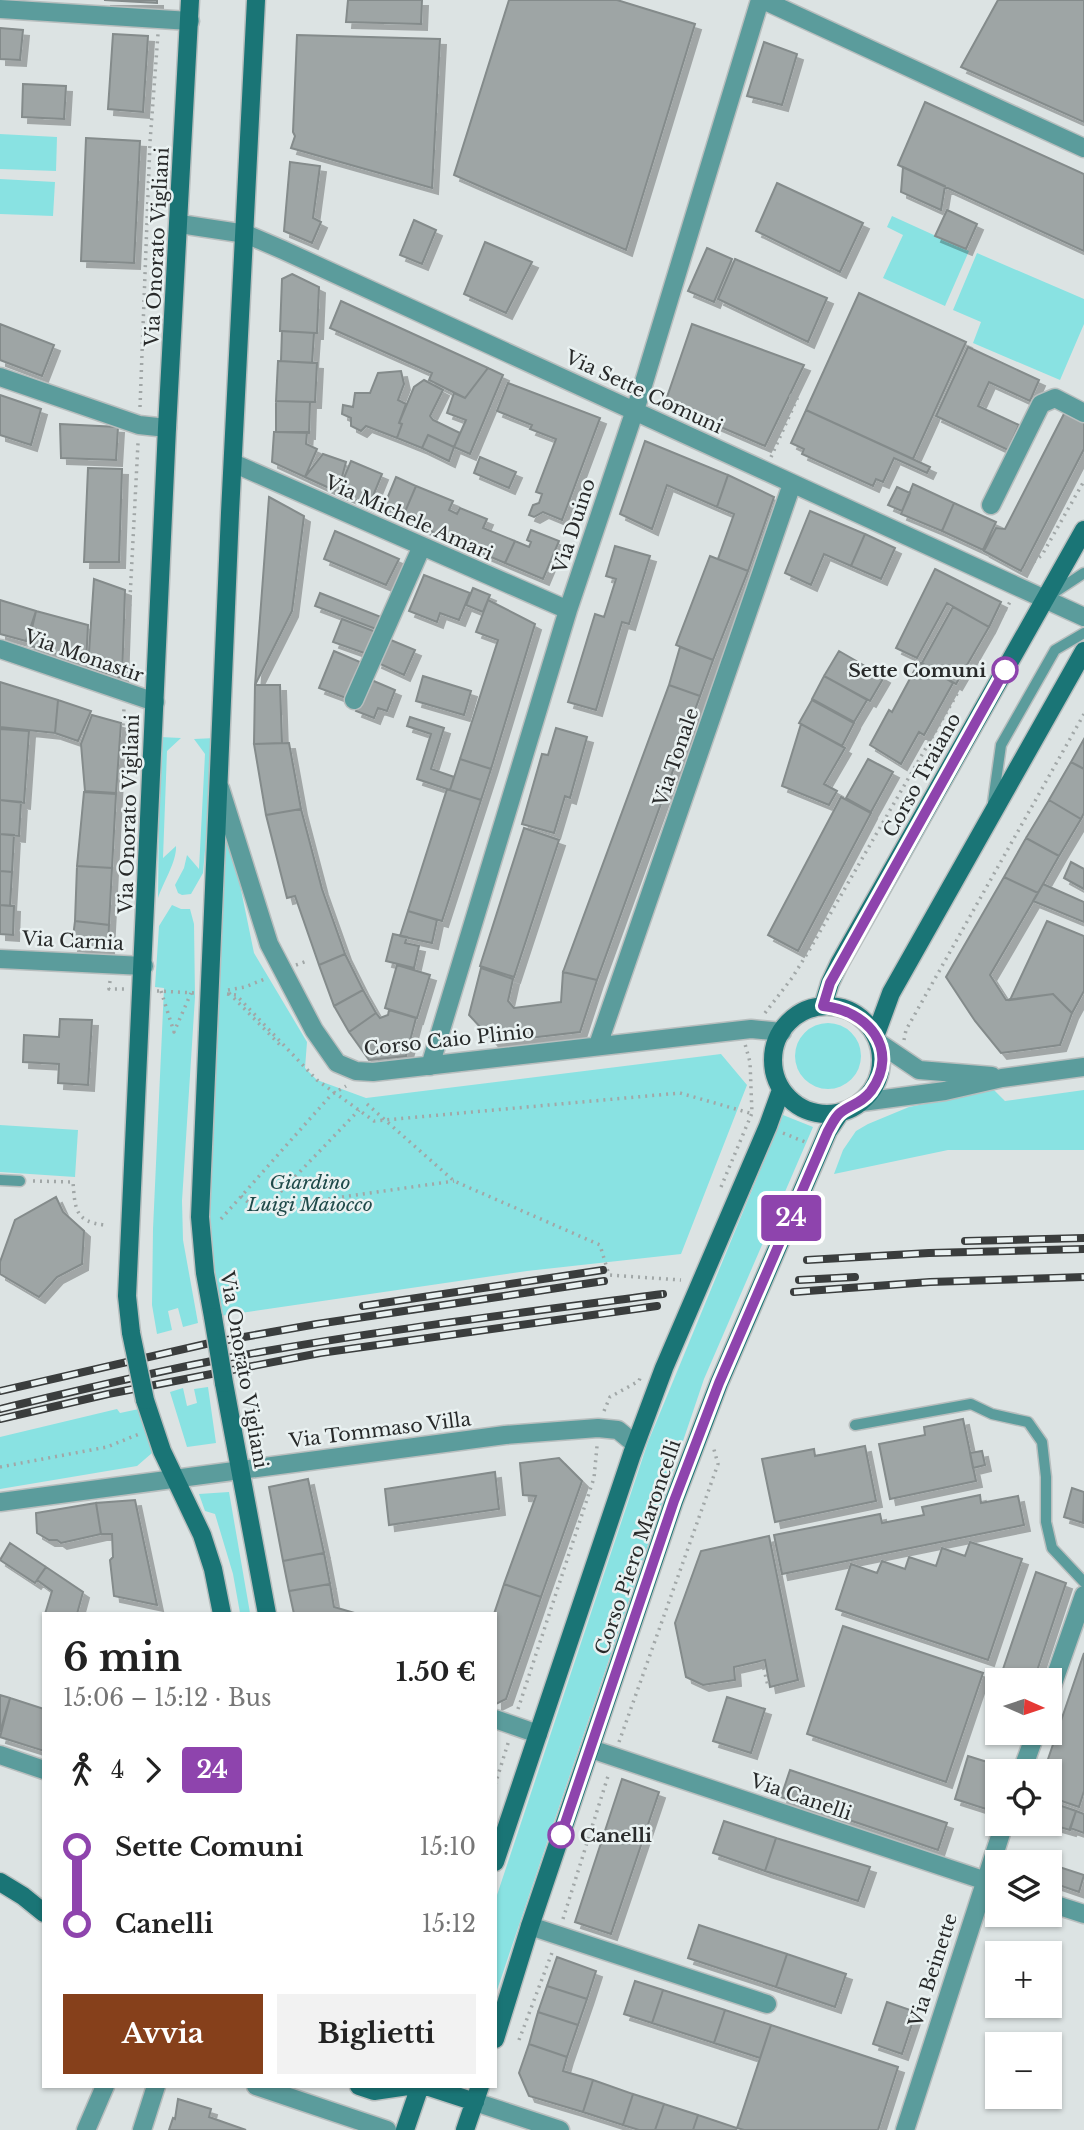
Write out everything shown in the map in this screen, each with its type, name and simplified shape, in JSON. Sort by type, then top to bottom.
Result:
[{"type":"main road","name":"Via Onorato Vigliani","points":[[190,0],[167,428],[144,966],[151,991],[127,1296],[131,1333],[145,1401],[174,1478],[202,1535],[213,1569],[222,1612]]},
{"type":"main road","name":"Via Onorato Vigliani","points":[[256,0],[220,788],[203,992],[200,1217],[205,1273],[267,1612]]},
{"type":"main road","name":"Corso Traiano","points":[[823,1006],[839,964],[1084,530]]},
{"type":"main road","points":[[877,1038],[857,1015],[836,1007],[823,1006],[799,1012],[788,1020],[776,1047],[774,1063],[781,1090],[800,1106],[811,1111],[840,1113],[862,1101],[878,1079],[881,1065],[877,1038],[891,993],[1084,650]]},
{"type":"main road","name":"Corso Piero Maroncelli","points":[[497,1856],[635,1444],[664,1368],[781,1090]]},
{"type":"main road","name":"Corso Piero Maroncelli","points":[[497,2033],[530,1926],[674,1501],[711,1405],[828,1131],[840,1113]]},
{"type":"main road","points":[[0,1882],[42,1911]]},
{"type":"main road","points":[[365,2088],[374,2091],[394,2088]]},
{"type":"main road","points":[[405,2130],[419,2088]]},
{"type":"main road","points":[[439,2088],[477,2094],[465,2130]]},
{"type":"street","points":[[761,0],[1084,148]]},
{"type":"street","name":"Via Duino","points":[[430,1066],[568,610],[635,410],[761,0]]},
{"type":"street","points":[[0,9],[190,21]]},
{"type":"street","name":"Via Sette Comuni","points":[[180,224],[246,234],[1084,617]]},
{"type":"street","points":[[0,377],[139,425],[167,428]]},
{"type":"street","points":[[991,505],[1041,404],[1055,398],[1084,414]]},
{"type":"street","name":"Via Michele Amari","points":[[233,463],[568,610]]},
{"type":"street","name":"Via Tonale","points":[[598,1045],[792,484]]},
{"type":"street","points":[[354,700],[422,546]]},
{"type":"street","name":"Via Monastir","points":[[0,649],[155,702]]},
{"type":"street","name":"Corso Caio Plinio","points":[[220,788],[269,944],[314,1030],[337,1063],[356,1071],[373,1072],[751,1028],[782,1032]]},
{"type":"street","name":"Via Carnia","points":[[0,959],[144,966]]},
{"type":"street","points":[[877,1038],[919,1070],[1002,1078]]},
{"type":"street","points":[[862,1101],[945,1091],[1002,1078],[1084,1067]]},
{"type":"street","name":"Via Tommaso Villa","points":[[0,1503],[505,1435],[598,1428],[618,1430],[635,1444]]},
{"type":"street","points":[[1058,1668],[1084,1595]]},
{"type":"street","points":[[497,1719],[538,1734]]},
{"type":"street","name":"Via Canelli","points":[[591,1749],[985,1881]]},
{"type":"street","points":[[0,1755],[42,1769]]},
{"type":"street","name":"Via Beinette","points":[[905,2130],[985,1900]]},
{"type":"street","points":[[1062,1907],[1084,1914]]},
{"type":"street","points":[[530,1926],[767,2004]]},
{"type":"street","points":[[86,2130],[104,2088]]},
{"type":"street","points":[[142,2130],[155,2088]]},
{"type":"street","points":[[262,2088],[387,2130]]},
{"type":"street","points":[[477,2094],[560,2130]]},
{"type":"lane","points":[[1044,599],[1084,573]]},
{"type":"lane","points":[[992,813],[1001,745],[1055,650],[1084,633]]},
{"type":"lane","points":[[0,1180],[20,1181]]},
{"type":"lane","points":[[855,1425],[971,1404],[992,1414],[1028,1422],[1042,1442],[1046,1477],[1046,1522],[1052,1548],[1084,1582]]},
{"type":"path","points":[[159,19],[150,142],[139,425],[109,989],[236,995],[317,1080],[374,1121],[680,1093],[752,1113],[768,1126],[822,1148]]},
{"type":"path","points":[[764,471],[796,399],[789,395]]},
{"type":"path","points":[[1013,571],[1022,572],[1042,555],[1084,481]]},
{"type":"path","points":[[773,1003],[810,949],[1007,608],[1011,600],[1001,595]]},
{"type":"path","points":[[903,1046],[906,1030],[1084,714]]},
{"type":"path","points":[[151,991],[174,1032],[203,992]]},
{"type":"path","points":[[744,1038],[750,1062],[752,1113]]},
{"type":"path","points":[[220,1219],[333,1094],[346,1086]]},
{"type":"path","points":[[367,1104],[454,1181],[600,1245],[609,1275],[681,1280]]},
{"type":"path","points":[[266,1208],[359,1111]]},
{"type":"path","points":[[20,1181],[73,1182],[74,1206],[81,1216],[90,1223],[105,1225]]},
{"type":"path","points":[[241,1196],[248,1202],[266,1208],[454,1181]]},
{"type":"path","points":[[0,1466],[107,1447],[154,1427]]},
{"type":"path","points":[[519,2040],[558,1935],[614,1756],[718,1464],[713,1444]]},
{"type":"path","points":[[762,1661],[768,1686]]},
{"type":"green space","points":[[0,134],[57,137],[56,171],[0,169]]},
{"type":"green space","points":[[0,179],[55,182],[53,216],[0,214]]},
{"type":"green space","points":[[892,216],[969,251],[945,306],[883,278],[903,235],[887,227]]},
{"type":"green space","points":[[977,253],[1084,299],[1084,324],[1060,380],[973,343],[981,322],[953,310]]},
{"type":"green space","points":[[160,737],[181,738],[167,751],[163,858],[176,846],[176,852],[158,898]]},
{"type":"green space","points":[[215,738],[203,873],[191,894],[182,895],[178,893],[175,885],[187,855],[199,869],[205,754],[194,739]]},
{"type":"green space","name":"Giardino Luigi Maiocco","points":[[220,788],[254,953],[307,1042],[305,1068],[317,1080],[366,1098],[721,1054],[747,1085],[681,1254],[527,1271],[213,1317],[205,1273]]},
{"type":"green space","points":[[172,905],[190,909],[194,924],[195,997],[182,1201],[183,1240],[198,1323],[183,1327],[178,1308],[168,1311],[172,1330],[157,1334],[152,1305],[153,1229],[164,988],[155,987],[159,926]]},
{"type":"green space","points":[[828,1023],[841,1026],[851,1033],[858,1043],[861,1056],[858,1069],[851,1079],[841,1086],[828,1089],[815,1086],[805,1079],[798,1069],[795,1056],[798,1043],[805,1033],[815,1026]]},
{"type":"green space","points":[[994,1090],[1005,1101],[1084,1090],[1084,1150],[948,1150],[834,1174],[843,1150],[856,1131],[868,1124],[909,1107]]},
{"type":"green space","points":[[783,1115],[813,1127],[704,1379],[497,1990],[497,1895],[648,1442]]},
{"type":"green space","points":[[0,1125],[78,1130],[75,1177],[0,1172]]},
{"type":"green space","points":[[208,1387],[216,1443],[187,1447],[170,1392],[183,1388],[187,1406],[197,1403],[194,1389]]},
{"type":"green space","points":[[117,1409],[120,1413],[139,1409],[152,1453],[137,1466],[0,1489],[0,1437]]},
{"type":"green space","points":[[229,1492],[250,1612],[240,1612],[233,1574],[215,1514],[205,1511],[199,1494]]},
{"type":"building","points":[[104,0],[157,0],[157,3]]},
{"type":"building","points":[[348,0],[422,0],[421,24],[346,22]]},
{"type":"building","points":[[509,0],[617,0],[695,24],[626,250],[454,175]]},
{"type":"building","points":[[998,0],[1084,0],[1084,122],[961,67]]},
{"type":"building","points":[[0,28],[23,30],[20,60],[0,59]]},
{"type":"building","points":[[113,34],[148,36],[143,112],[108,109]]},
{"type":"building","points":[[297,35],[440,39],[432,188],[291,148],[295,136]]},
{"type":"building","points":[[764,42],[797,54],[782,105],[747,96]]},
{"type":"building","points":[[23,84],[66,86],[64,119],[22,117]]},
{"type":"building","points":[[925,102],[1084,174],[1084,251],[898,165]]},
{"type":"building","points":[[86,138],[140,141],[134,263],[81,261]]},
{"type":"building","points":[[290,162],[320,166],[313,218],[321,222],[312,243],[284,231]]},
{"type":"building","points":[[903,167],[945,186],[941,210],[901,192]]},
{"type":"building","points":[[777,183],[863,223],[840,272],[756,231]]},
{"type":"building","points":[[947,210],[977,224],[966,249],[935,236]]},
{"type":"building","points":[[414,220],[436,230],[422,264],[400,255]]},
{"type":"building","points":[[485,242],[532,262],[506,313],[464,294]]},
{"type":"building","points":[[707,248],[732,259],[714,302],[688,291]]},
{"type":"building","points":[[735,259],[827,298],[808,342],[718,299]]},
{"type":"building","points":[[292,274],[319,287],[317,333],[280,331],[282,279]]},
{"type":"building","points":[[859,293],[966,342],[913,459],[806,410]]},
{"type":"building","points":[[341,301],[488,368],[465,398],[429,380],[432,373],[330,328]]},
{"type":"building","points":[[0,324],[54,345],[42,376],[0,360]]},
{"type":"building","points":[[692,324],[804,365],[765,446],[665,403]]},
{"type":"building","points":[[282,331],[314,333],[312,363],[281,361]]},
{"type":"building","points":[[968,347],[1039,380],[1030,401],[989,382],[978,406],[1019,425],[1008,450],[936,416]]},
{"type":"building","points":[[278,361],[317,363],[315,402],[276,401]]},
{"type":"building","points":[[488,368],[503,375],[470,454],[454,447],[466,420],[447,413],[454,393],[465,398]]},
{"type":"building","points":[[401,371],[404,384],[398,400],[406,404],[397,438],[366,426],[361,431],[351,426],[351,418],[342,414],[343,405],[353,407],[355,393],[370,393],[378,373]]},
{"type":"building","points":[[424,380],[443,390],[430,416],[460,433],[454,447],[428,435],[422,448],[397,438],[402,424],[399,423],[414,387]]},
{"type":"building","points":[[508,383],[600,418],[562,520],[543,512],[534,517],[529,515],[533,505],[539,503],[542,494],[536,492],[556,439],[530,429],[532,425],[497,411]]},
{"type":"building","points":[[0,395],[41,409],[31,445],[0,435]]},
{"type":"building","points":[[276,401],[310,402],[309,433],[276,432]]},
{"type":"building","points":[[806,410],[930,467],[927,473],[894,458],[883,482],[876,479],[873,486],[802,454],[804,449],[791,443]]},
{"type":"building","points":[[1066,410],[1084,420],[1084,449],[1021,571],[984,551],[996,528],[1005,529]]},
{"type":"building","points":[[60,424],[118,427],[116,460],[61,458]]},
{"type":"building","points":[[274,432],[307,432],[306,444],[317,449],[305,477],[272,462]]},
{"type":"building","points":[[428,435],[454,447],[449,461],[422,448]]},
{"type":"building","points":[[645,441],[728,475],[717,507],[667,485],[652,529],[620,514]]},
{"type":"building","points":[[323,454],[346,462],[338,492],[305,477]]},
{"type":"building","points":[[480,457],[516,472],[509,488],[474,473]]},
{"type":"building","points":[[351,461],[382,474],[369,506],[338,492]]},
{"type":"building","points":[[88,468],[122,469],[119,562],[84,562]]},
{"type":"building","points":[[728,475],[774,497],[748,571],[718,559],[734,514],[717,507]]},
{"type":"building","points":[[396,477],[416,486],[402,519],[382,511]]},
{"type":"building","points":[[913,484],[954,503],[942,531],[901,514]]},
{"type":"building","points":[[416,486],[453,501],[449,510],[457,514],[460,508],[487,519],[483,528],[515,541],[505,563],[402,519]]},
{"type":"building","points":[[897,487],[910,493],[902,511],[888,505]]},
{"type":"building","points":[[269,497],[304,516],[292,611],[255,685]]},
{"type":"building","points":[[954,503],[996,522],[983,550],[942,531]]},
{"type":"building","points":[[810,511],[865,534],[851,566],[824,554],[811,585],[785,573]]},
{"type":"building","points":[[531,530],[559,541],[543,579],[505,563],[515,541],[529,547],[531,542],[527,540]]},
{"type":"building","points":[[335,531],[399,559],[386,585],[324,559]]},
{"type":"building","points":[[865,534],[895,548],[881,579],[851,566]]},
{"type":"building","points":[[615,546],[650,556],[629,624],[622,622],[596,710],[568,702],[595,614],[604,617],[616,579],[606,576]]},
{"type":"building","points":[[710,556],[748,571],[713,660],[676,645]]},
{"type":"building","points":[[935,569],[1001,602],[989,627],[947,603],[917,658],[896,648]]},
{"type":"building","points":[[424,575],[470,593],[459,620],[440,613],[437,622],[409,611]]},
{"type":"building","points":[[94,579],[125,590],[122,678],[88,667]]},
{"type":"building","points":[[473,588],[490,595],[483,612],[466,605]]},
{"type":"building","points":[[320,593],[381,617],[376,629],[315,606]]},
{"type":"building","points":[[0,600],[36,611],[26,641],[0,634]]},
{"type":"building","points":[[488,600],[535,624],[491,769],[460,759],[498,640],[476,632]]},
{"type":"building","points":[[953,607],[989,627],[956,684],[922,663]]},
{"type":"building","points":[[36,611],[88,625],[86,663],[28,645]]},
{"type":"building","points":[[342,619],[376,632],[367,654],[333,642]]},
{"type":"building","points":[[386,638],[415,650],[404,675],[376,662]]},
{"type":"building","points":[[680,647],[713,660],[700,696],[669,685]]},
{"type":"building","points":[[334,651],[360,662],[346,698],[319,688]]},
{"type":"building","points":[[839,651],[884,677],[870,701],[824,676]]},
{"type":"building","points":[[919,662],[953,683],[924,735],[919,732],[901,764],[870,745],[889,710],[892,712]]},
{"type":"building","points":[[423,676],[471,691],[464,715],[416,701]]},
{"type":"building","points":[[824,676],[867,700],[854,722],[812,699]]},
{"type":"building","points":[[369,679],[395,690],[387,711],[378,708],[374,718],[356,711]]},
{"type":"building","points":[[0,682],[58,700],[55,733],[0,727]]},
{"type":"building","points":[[255,685],[280,685],[282,743],[254,744]]},
{"type":"building","points":[[669,685],[700,696],[597,980],[563,972]]},
{"type":"building","points":[[58,700],[91,711],[78,741],[55,733]]},
{"type":"building","points":[[812,700],[854,723],[842,746],[799,723]]},
{"type":"building","points":[[92,715],[121,723],[116,793],[85,791],[81,744]]},
{"type":"building","points":[[410,717],[444,728],[431,769],[454,777],[450,790],[417,779],[431,734],[407,726]]},
{"type":"building","points":[[801,724],[845,748],[824,784],[837,791],[829,805],[782,786]]},
{"type":"building","points":[[556,728],[587,737],[570,798],[565,796],[554,833],[522,824],[542,754],[548,755]]},
{"type":"building","points":[[0,729],[29,731],[24,803],[0,800]]},
{"type":"building","points":[[1084,739],[1084,769],[1071,762]]},
{"type":"building","points":[[289,743],[301,809],[266,815],[254,744]]},
{"type":"building","points":[[460,759],[491,769],[481,800],[450,790]]},
{"type":"building","points":[[868,759],[893,772],[871,812],[846,798]]},
{"type":"building","points":[[1071,762],[1084,769],[1084,813],[1081,819],[1049,800]]},
{"type":"building","points":[[447,789],[481,800],[442,921],[408,911]]},
{"type":"building","points":[[84,792],[116,794],[112,868],[77,866]]},
{"type":"building","points":[[841,797],[871,813],[798,951],[768,935]]},
{"type":"building","points":[[0,800],[21,802],[19,836],[0,834]]},
{"type":"building","points":[[1049,800],[1081,819],[1059,856],[1026,838]]},
{"type":"building","points":[[301,809],[322,889],[345,954],[319,965],[295,896],[287,898],[266,815]]},
{"type":"building","points":[[524,828],[559,840],[514,977],[480,966]]},
{"type":"building","points":[[0,834],[14,835],[12,872],[0,871]]},
{"type":"building","points":[[1026,838],[1059,856],[1038,893],[1004,877]]},
{"type":"building","points":[[1071,862],[1084,869],[1084,889],[1064,878]]},
{"type":"building","points":[[77,866],[112,868],[109,925],[75,921]]},
{"type":"building","points":[[0,871],[12,872],[10,906],[0,905]]},
{"type":"building","points":[[1004,877],[1038,893],[990,975],[1006,1000],[1053,994],[1072,1013],[1060,1045],[1001,1053],[975,1021],[946,977]]},
{"type":"building","points":[[1043,884],[1084,902],[1084,922],[1033,901]]},
{"type":"building","points":[[0,905],[14,906],[13,935],[0,934]]},
{"type":"building","points":[[408,911],[437,920],[432,943],[400,936]]},
{"type":"building","points":[[75,921],[109,925],[108,949],[72,945]]},
{"type":"building","points":[[1047,921],[1084,936],[1084,991],[1072,1013],[1053,994],[1010,1000]]},
{"type":"building","points":[[393,934],[407,937],[405,943],[419,946],[414,968],[386,961]]},
{"type":"building","points":[[345,954],[363,990],[334,1006],[319,965]]},
{"type":"building","points":[[397,965],[430,975],[417,1018],[385,1008]]},
{"type":"building","points":[[481,968],[513,979],[508,1001],[514,1008],[561,1002],[563,972],[597,980],[580,1032],[494,1042],[469,1015]]},
{"type":"building","points":[[363,990],[376,1013],[349,1032],[334,1006]]},
{"type":"building","points":[[389,1010],[416,1018],[406,1056],[369,1060],[349,1032],[376,1013],[380,1018],[388,1015]]},
{"type":"building","points":[[60,1019],[92,1020],[88,1085],[58,1083],[59,1064],[23,1062],[24,1035],[59,1037]]},
{"type":"building","points":[[56,1197],[63,1212],[84,1231],[82,1264],[57,1277],[39,1297],[0,1274],[0,1262],[15,1220]]},
{"type":"building","points":[[963,1419],[976,1481],[890,1499],[879,1444],[925,1435],[924,1427]]},
{"type":"building","points":[[865,1446],[876,1501],[775,1522],[762,1459],[814,1449],[815,1456]]},
{"type":"building","points":[[982,1451],[985,1465],[973,1468],[970,1453]]},
{"type":"building","points":[[559,1458],[582,1481],[541,1597],[504,1584],[536,1496],[523,1495],[520,1463]]},
{"type":"building","points":[[495,1472],[499,1509],[389,1525],[385,1489]]},
{"type":"building","points":[[308,1479],[324,1553],[283,1561],[269,1487]]},
{"type":"building","points":[[1072,1488],[1084,1492],[1083,1523],[1064,1517]]},
{"type":"building","points":[[980,1495],[981,1503],[1018,1496],[1024,1525],[782,1574],[774,1535],[880,1514],[882,1523],[924,1515],[922,1507]]},
{"type":"building","points":[[135,1500],[157,1605],[114,1596],[110,1560],[113,1557],[112,1534],[101,1534],[96,1503]]},
{"type":"building","points":[[96,1503],[101,1534],[61,1543],[37,1533],[36,1513]]},
{"type":"building","points":[[769,1536],[798,1680],[770,1687],[765,1660],[734,1667],[735,1680],[703,1685],[686,1677],[675,1623],[701,1551]]},
{"type":"building","points":[[970,1542],[1022,1559],[988,1660],[836,1609],[851,1564],[877,1573],[882,1561],[905,1569],[909,1557],[936,1566],[942,1548],[965,1556]]},
{"type":"building","points":[[10,1543],[46,1567],[35,1583],[0,1560]]},
{"type":"building","points":[[324,1553],[330,1584],[289,1591],[283,1561]]},
{"type":"building","points":[[46,1567],[83,1592],[78,1612],[46,1612],[52,1591],[37,1580]]},
{"type":"building","points":[[1036,1572],[1066,1583],[1038,1668],[1003,1668]]},
{"type":"building","points":[[330,1584],[334,1607],[351,1612],[294,1612],[289,1591]]},
{"type":"building","points":[[504,1584],[541,1597],[506,1699],[497,1704],[497,1612],[495,1612]]},
{"type":"building","points":[[843,1626],[983,1673],[946,1782],[807,1734]]},
{"type":"building","points":[[1084,1653],[1084,1791],[1079,1807],[1062,1801],[1062,1759],[1048,1759],[1053,1745],[1062,1745],[1062,1718]]},
{"type":"building","points":[[0,1695],[10,1698],[0,1732]]},
{"type":"building","points":[[727,1697],[765,1709],[751,1753],[713,1741]]},
{"type":"building","points":[[10,1698],[42,1708],[42,1750],[0,1737]]},
{"type":"building","points":[[968,1756],[985,1761],[985,1809],[955,1799]]},
{"type":"building","points":[[790,1770],[947,1823],[938,1850],[781,1797]]},
{"type":"building","points":[[622,1779],[659,1792],[611,1934],[575,1922]]},
{"type":"building","points":[[1062,1806],[1076,1811],[1070,1830],[1062,1828]]},
{"type":"building","points":[[1076,1811],[1084,1814],[1084,1833],[1070,1828]]},
{"type":"building","points":[[724,1821],[776,1838],[765,1871],[713,1853]]},
{"type":"building","points":[[776,1838],[870,1867],[858,1901],[765,1871]]},
{"type":"building","points":[[1062,1868],[1084,1875],[1079,1892],[1062,1886]]},
{"type":"building","points":[[699,1925],[787,1954],[776,1987],[688,1958]]},
{"type":"building","points":[[787,1954],[846,1974],[835,2007],[776,1987]]},
{"type":"building","points":[[557,1957],[596,1971],[587,1999],[547,1986]]},
{"type":"building","points":[[635,1981],[663,1990],[652,2023],[624,2014]]},
{"type":"building","points":[[547,1986],[587,1999],[578,2025],[538,2012]]},
{"type":"building","points":[[663,1990],[725,2010],[714,2043],[652,2023]]},
{"type":"building","points":[[887,2002],[916,2012],[902,2054],[873,2044]]},
{"type":"building","points":[[725,2010],[771,2025],[760,2058],[714,2043]]},
{"type":"building","points":[[538,2012],[578,2025],[567,2057],[529,2044]]},
{"type":"building","points":[[771,2025],[898,2067],[878,2130],[737,2128]]},
{"type":"building","points":[[529,2044],[567,2057],[563,2071],[593,2080],[583,2112],[529,2096],[519,2073]]},
{"type":"building","points":[[593,2080],[633,2094],[623,2125],[583,2112]]},
{"type":"building","points":[[633,2094],[664,2104],[655,2130],[639,2130],[623,2125]]},
{"type":"building","points":[[178,2099],[211,2109],[209,2117],[246,2130],[169,2130],[173,2118],[175,2119]]},
{"type":"building","points":[[664,2104],[698,2115],[693,2130],[655,2130]]},
{"type":"building","points":[[698,2115],[737,2128],[693,2130]]},
{"type":"railway","points":[[965,1241],[1084,1238]]},
{"type":"railway","points":[[807,1260],[929,1253],[1084,1249]]},
{"type":"railway","points":[[363,1306],[603,1270]]},
{"type":"railway","points":[[799,1280],[855,1277]]},
{"type":"railway","points":[[794,1292],[930,1282],[1084,1277]]},
{"type":"railway","points":[[0,1391],[210,1343],[317,1324],[604,1281]]},
{"type":"railway","points":[[0,1409],[159,1372],[325,1341],[663,1294]]},
{"type":"railway","points":[[0,1419],[108,1394],[320,1353],[657,1306]]},
{"type":"bus line","name":"24","points":[[561,1835],[674,1501],[719,1383],[828,1131],[840,1113],[862,1101],[878,1079],[881,1050],[876,1034],[866,1022],[848,1010],[823,1006],[830,983],[1005,670]]},
{"type":"place","name":"Sette Comuni","points":[[1005,670]]},
{"type":"place","name":"Canelli","points":[[561,1835]]}]
